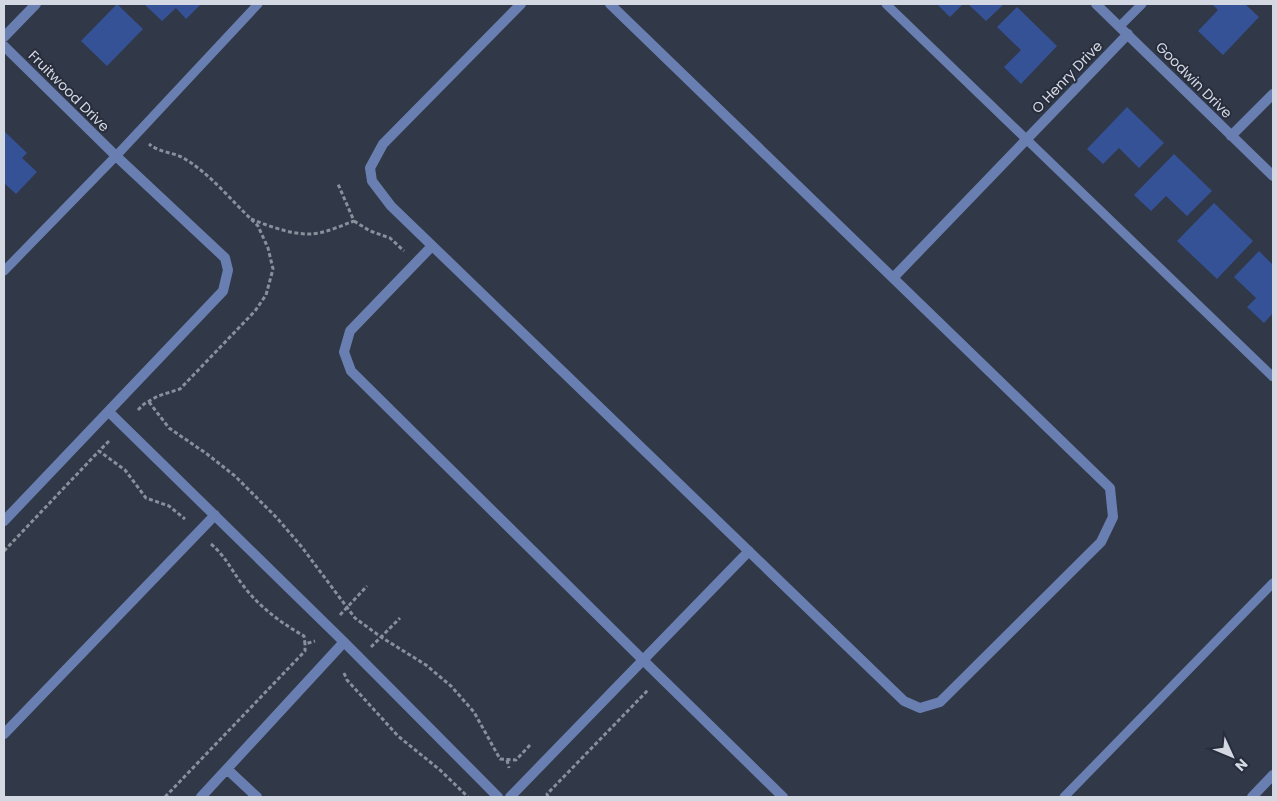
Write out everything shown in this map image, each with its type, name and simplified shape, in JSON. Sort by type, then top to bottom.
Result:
[{"type":"street","points":[[4,37],[36,4]]},
{"type":"street","points":[[521,4],[383,144],[370,168],[372,182],[391,206],[432,246],[904,701],[920,708],[940,702],[1101,542],[1113,517],[1110,488],[610,4]]},
{"type":"street","name":"Goodwin Drive","points":[[1096,4],[1273,176]]},
{"type":"street","name":"O Henry Drive","points":[[893,278],[1128,34]]},
{"type":"street","name":"Fruitwood Drive","points":[[4,46],[116,156],[225,258],[228,270],[223,291],[4,521]]},
{"type":"street","points":[[1231,136],[1273,94]]},
{"type":"street","points":[[432,246],[350,331],[344,352],[351,371],[783,797]]},
{"type":"street","points":[[109,412],[344,642],[498,797]]},
{"type":"street","points":[[4,734],[215,515]]},
{"type":"street","points":[[510,797],[749,551]]},
{"type":"street","points":[[201,797],[228,770],[344,642]]},
{"type":"street","points":[[228,770],[256,797]]},
{"type":"street","points":[[1252,797],[1271,782]]},
{"type":"lane","points":[[4,271],[116,156],[258,4]]},
{"type":"lane","points":[[886,4],[1273,377]]},
{"type":"lane","points":[[1120,26],[1142,4]]},
{"type":"lane","points":[[1064,797],[1273,583]]},
{"type":"path","points":[[338,184],[354,221],[370,231],[390,238],[404,251]]},
{"type":"path","points":[[251,219],[289,232],[309,234],[329,230],[354,221]]},
{"type":"path","points":[[148,402],[169,428],[235,476],[277,518],[302,546],[355,618],[381,637],[426,664],[451,686],[474,712],[500,759],[516,760],[531,744]]},
{"type":"path","points":[[4,551],[109,441]]},
{"type":"path","points":[[99,451],[125,470],[146,498],[168,506],[185,519]]},
{"type":"path","points":[[165,797],[305,651],[304,636],[284,624],[256,601],[241,583],[223,555],[208,541]]},
{"type":"path","points":[[340,615],[368,586]]},
{"type":"path","points":[[371,647],[400,618]]},
{"type":"path","points":[[305,644],[315,641]]},
{"type":"path","points":[[344,673],[347,680],[378,716],[468,797]]},
{"type":"path","points":[[548,797],[548,794],[650,687]]},
{"type":"path","points":[[507,760],[509,768]]},
{"type":"building","points":[[117,4],[143,29],[107,66],[81,41]]},
{"type":"building","points":[[144,4],[201,4],[186,19],[176,8],[162,21]]},
{"type":"building","points":[[937,4],[963,4],[950,17]]},
{"type":"building","points":[[968,4],[1004,4],[986,21]]},
{"type":"building","points":[[1212,4],[1245,4],[1259,17],[1223,55],[1198,31],[1218,10]]},
{"type":"building","points":[[1017,7],[1057,46],[1021,84],[1004,67],[1021,50],[997,27]]},
{"type":"building","points":[[1127,107],[1164,143],[1139,168],[1119,148],[1103,164],[1087,149]]},
{"type":"building","points":[[4,131],[27,153],[22,158],[37,172],[16,194],[4,183]]},
{"type":"building","points":[[1174,154],[1212,191],[1187,216],[1166,196],[1151,211],[1134,195]]},
{"type":"building","points":[[1214,203],[1253,241],[1217,279],[1177,241]]},
{"type":"building","points":[[1259,251],[1273,265],[1273,313],[1264,323],[1247,307],[1256,298],[1234,277]]}]
